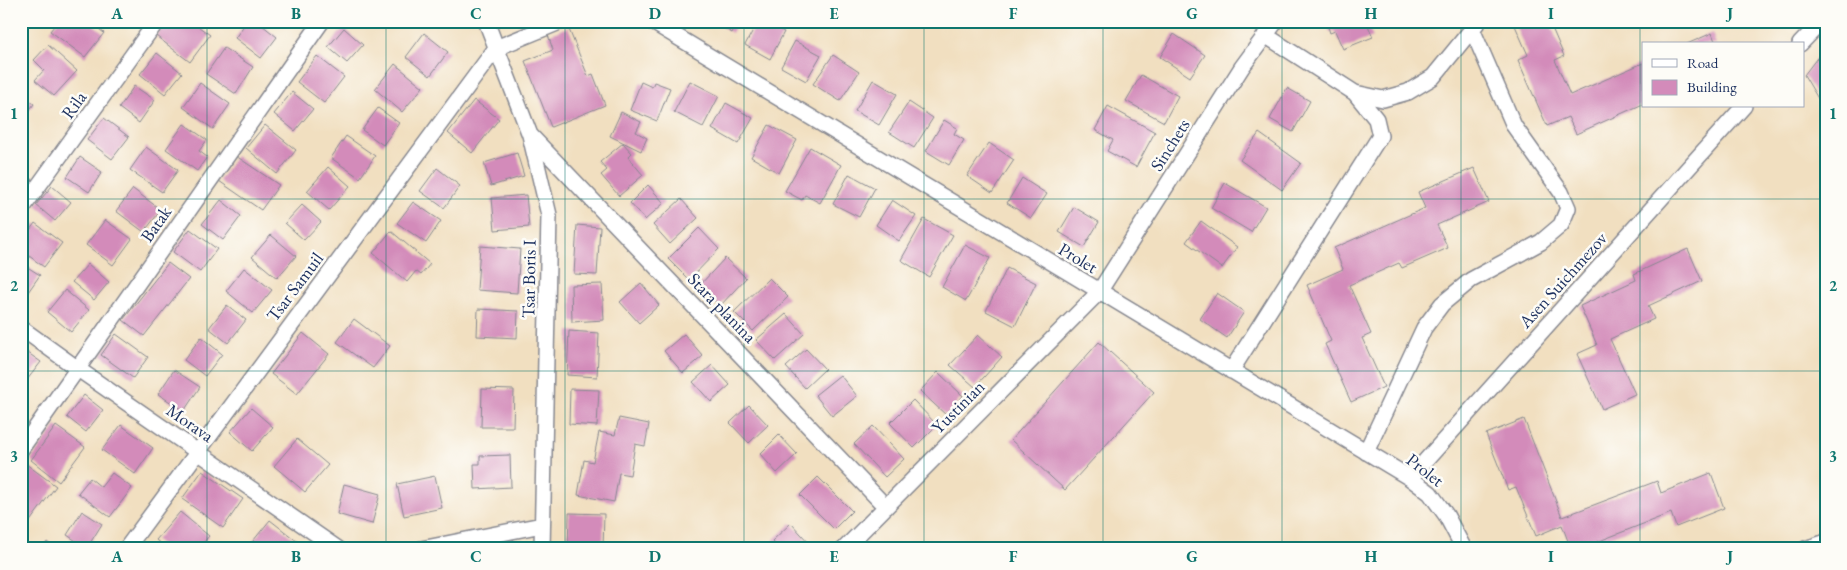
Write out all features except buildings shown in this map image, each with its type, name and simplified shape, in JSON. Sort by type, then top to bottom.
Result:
[{"type":"street","name":"Rila","points":[[21,210],[157,21]]},
{"type":"street","name":"Batak","points":[[21,449],[322,21]]},
{"type":"street","name":"Tsar Boris I","points":[[486,21],[530,135],[549,214],[542,549]]},
{"type":"street","points":[[496,48],[562,21]]},
{"type":"street","name":"Prolet","points":[[651,21],[1410,478],[1430,493],[1446,515],[1464,549]]},
{"type":"street","name":"Sinchets","points":[[1099,292],[1242,67],[1276,21]]},
{"type":"street","points":[[1802,42],[1822,21]]},
{"type":"street","points":[[1355,93],[1383,99],[1408,92],[1433,77],[1475,25],[1514,126],[1561,192],[1568,208],[1561,225],[1541,242],[1471,280],[1442,304],[1424,328],[1366,452]]},
{"type":"street","points":[[1230,371],[1380,136],[1376,119],[1355,93],[1265,34]]},
{"type":"street","name":"Tsar Samuil","points":[[126,549],[496,48]]},
{"type":"street","name":"Asen Suichmezov","points":[[1410,478],[1742,108]]},
{"type":"street","name":"Stara planina","points":[[530,135],[886,507]]},
{"type":"street","name":"Yustinian","points":[[844,549],[1099,292]]},
{"type":"street","name":"Morava","points":[[21,328],[338,549]]},
{"type":"street","points":[[421,549],[542,525]]},
{"type":"street","points":[[1804,549],[1826,542]]}]
